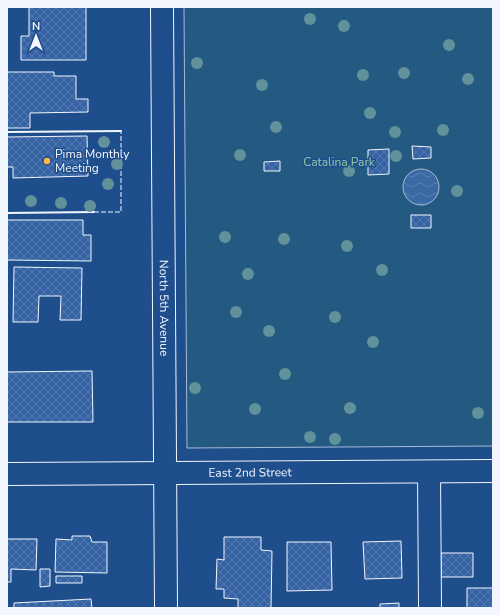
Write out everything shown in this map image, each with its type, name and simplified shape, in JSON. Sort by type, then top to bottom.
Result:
[{"type":"street","name":"North 5th Avenue","points":[[162,7],[166,608]]},
{"type":"street","name":"East 2nd Street","points":[[7,474],[493,471]]},
{"type":"street","points":[[430,472],[430,608]]},
{"type":"green space","name":"Catalina Park","points":[[184,7],[493,7],[493,446],[187,448]]},
{"type":"water","points":[[421,169],[431,172],[436,177],[439,187],[436,197],[431,202],[421,205],[411,202],[406,197],[403,187],[406,177],[411,172]]},
{"type":"building","points":[[29,7],[86,7],[86,60],[21,60],[21,36],[29,36]]},
{"type":"building","points":[[7,72],[54,72],[54,76],[76,76],[76,99],[88,99],[88,112],[30,113],[30,128],[7,128]]},
{"type":"building","name":"Pima Monthly Meeting","points":[[87,136],[88,176],[13,178],[13,167],[7,167],[7,137]]},
{"type":"building","points":[[412,146],[431,147],[431,158],[413,159]]},
{"type":"building","points":[[389,149],[389,174],[368,175],[368,150]]},
{"type":"building","points":[[280,161],[280,171],[264,171],[264,162]]},
{"type":"building","points":[[411,215],[431,215],[431,228],[411,228]]},
{"type":"building","points":[[7,220],[83,220],[83,235],[91,235],[91,261],[7,260]]},
{"type":"building","points":[[14,267],[82,268],[81,320],[60,320],[61,296],[39,296],[38,322],[13,322]]},
{"type":"building","points":[[92,371],[93,422],[7,422],[7,372]]},
{"type":"building","points":[[72,536],[90,536],[92,542],[107,542],[107,573],[55,572],[56,539],[72,540]]},
{"type":"building","points":[[224,537],[261,537],[261,550],[272,551],[271,608],[238,608],[238,599],[224,598],[224,589],[216,589],[217,559],[224,560]]},
{"type":"building","points":[[7,539],[37,539],[36,570],[11,569],[11,582],[7,582]]},
{"type":"building","points":[[401,541],[402,578],[365,579],[363,542]]},
{"type":"building","points":[[287,542],[331,542],[332,590],[287,591]]},
{"type":"building","points":[[441,553],[473,553],[473,577],[441,577]]},
{"type":"building","points":[[40,569],[50,569],[50,586],[40,587]]},
{"type":"building","points":[[56,576],[82,576],[82,583],[56,583]]},
{"type":"building","points":[[467,588],[493,588],[493,608],[467,608]]},
{"type":"building","points":[[91,599],[92,608],[14,608],[14,603]]},
{"type":"building","points":[[399,603],[399,608],[380,608],[380,604]]},
{"type":"fence","points":[[94,212],[121,212],[121,131]]},
{"type":"wall","points":[[7,132],[121,131]]},
{"type":"wall","points":[[7,213],[94,212]]},
{"type":"place","name":"Pima Monthly Meeting","points":[[47,161]]}]
